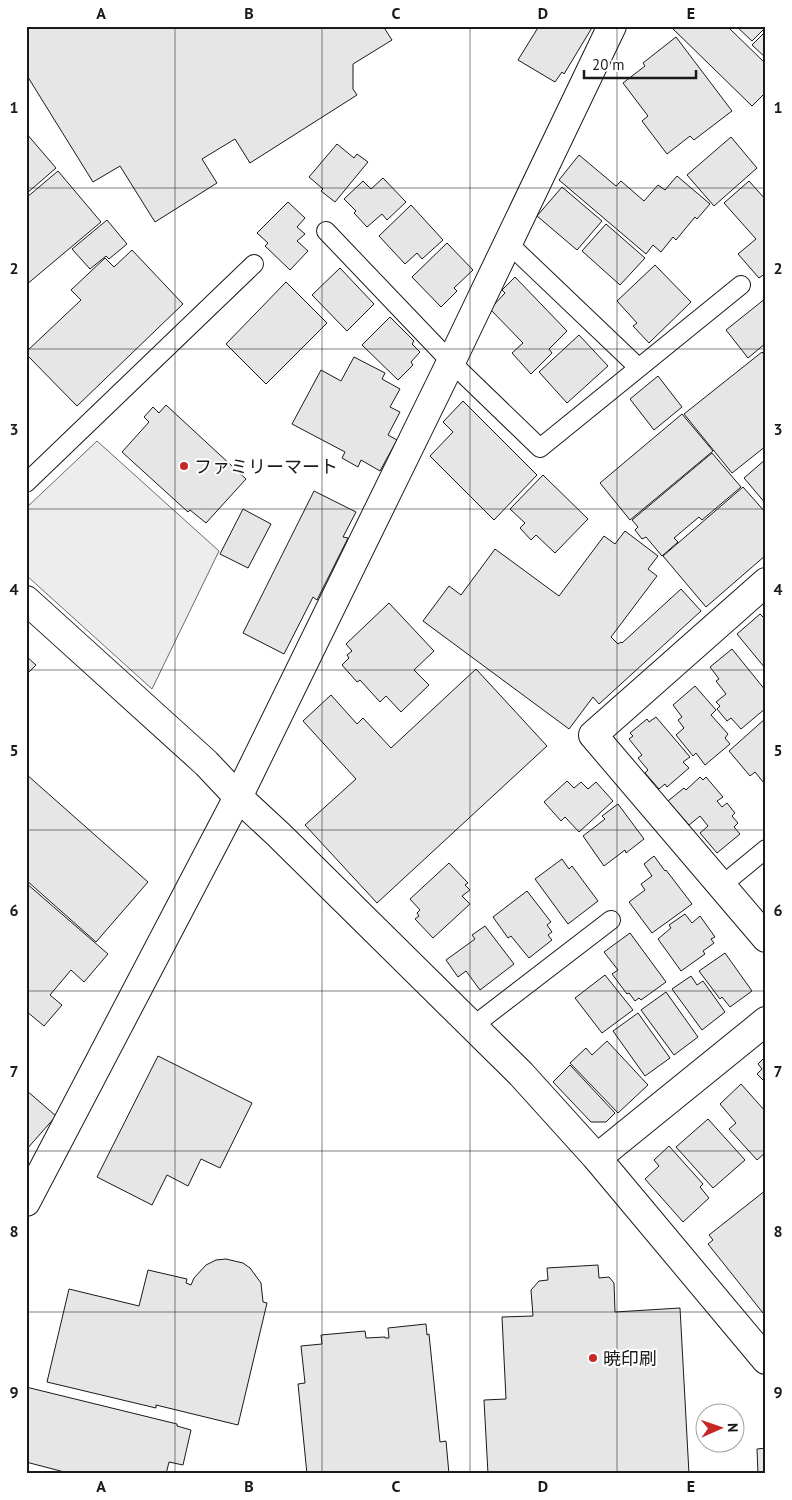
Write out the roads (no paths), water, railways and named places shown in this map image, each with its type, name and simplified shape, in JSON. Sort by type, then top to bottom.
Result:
[{"type":"street","points":[[26,1202],[238,797],[451,362],[612,26]]},
{"type":"street","points":[[766,582],[594,735],[766,938]]},
{"type":"street","points":[[26,600],[206,763],[238,797],[278,834],[521,1074],[597,1158],[766,1360]]},
{"type":"street","points":[[597,1158],[766,1021]]},
{"type":"lane","points":[[326,231],[451,362],[540,448],[741,285]]},
{"type":"lane","points":[[508,243],[638,367]]},
{"type":"lane","points":[[26,483],[254,264]]},
{"type":"lane","points":[[721,886],[766,849]]},
{"type":"lane","points":[[473,1026],[611,920]]},
{"type":"place","name":"ファミリーマート","points":[[184,466]]},
{"type":"place","name":"暁印刷","points":[[593,1358]]}]
